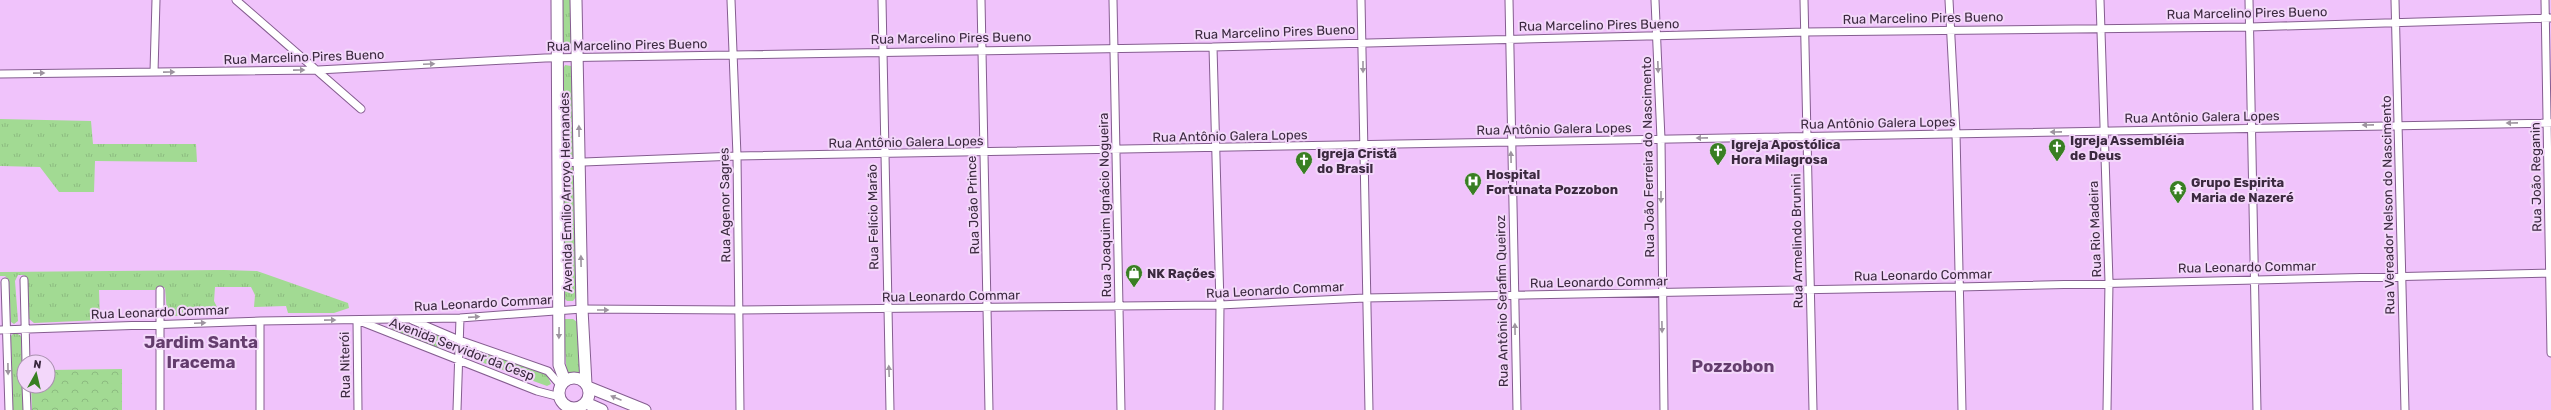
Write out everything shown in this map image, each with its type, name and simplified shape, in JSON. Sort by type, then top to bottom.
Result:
[{"type":"main road","name":"Avenida Emílio Arroyo Hernandes","points":[[557,0],[559,58],[559,365],[562,395]]},
{"type":"main road","name":"Avenida Emílio Arroyo Hernandes","points":[[576,0],[582,309],[587,385],[589,394],[584,406]]},
{"type":"main road","points":[[602,410],[584,406],[575,408],[562,395],[576,378],[587,385],[644,410]]},
{"type":"street","points":[[154,72],[156,0]]},
{"type":"street","points":[[236,0],[361,109]]},
{"type":"street","name":"Rua Agenor Sagres","points":[[731,0],[737,156],[740,410]]},
{"type":"street","name":"Rua Felício Marão","points":[[882,0],[890,410]]},
{"type":"street","name":"Rua João Prince","points":[[981,0],[989,410]]},
{"type":"street","name":"Rua Joaquim Ignácio Nogueira","points":[[1113,0],[1121,410]]},
{"type":"street","points":[[1361,0],[1365,298],[1369,410]]},
{"type":"street","name":"Rua Antônio Serafim Queiroz","points":[[1509,0],[1510,141],[1517,410]]},
{"type":"street","name":"Rua João Ferreira do Nascimento","points":[[1655,0],[1661,139],[1664,410]]},
{"type":"street","name":"Rua Armelindo Brunini","points":[[1804,0],[1813,410]]},
{"type":"street","points":[[1949,0],[1949,30],[1956,133],[1962,410]]},
{"type":"street","name":"Rua Rio Madeira","points":[[2100,0],[2109,282],[2107,410]]},
{"type":"street","points":[[2249,0],[2250,127],[2255,280],[2257,410]]},
{"type":"street","name":"Rua Vereador Nelson do Nascimento","points":[[2395,0],[2405,410]]},
{"type":"street","name":"Rua João Reganin","points":[[2545,0],[2548,18],[2551,353]]},
{"type":"street","name":"Rua Marcelino Pires Bueno","points":[[0,74],[318,70],[559,58],[883,51],[1213,47],[1362,41],[1805,32],[2102,27],[2250,27],[2395,21],[2548,18]]},
{"type":"street","points":[[1213,47],[1220,305],[1219,410]]},
{"type":"street","name":"Rua Antônio Galera Lopes","points":[[558,163],[737,156],[1117,151],[1510,141],[2549,123]]},
{"type":"street","name":"Rua Leonardo Commar","points":[[4,330],[25,328],[260,321],[460,318],[582,309],[739,310],[1220,305],[1365,298],[1959,287],[2109,282],[2550,273]]},
{"type":"street","points":[[24,280],[26,354]]},
{"type":"street","points":[[5,282],[4,330],[9,410]]},
{"type":"street","points":[[160,290],[160,410]]},
{"type":"street","points":[[457,410],[460,318]]},
{"type":"street","name":"Avenida Servidor da Cesp","points":[[409,319],[459,340],[548,371],[562,395]]},
{"type":"street","name":"Avenida Servidor da Cesp","points":[[356,320],[537,391],[562,395]]},
{"type":"street","name":"Rua Niterói","points":[[356,320],[358,410]]},
{"type":"street","points":[[260,321],[260,410]]},
{"type":"street","points":[[26,394],[27,410]]},
{"type":"green space","points":[[561,0],[573,0],[572,50],[565,50],[561,47]]},
{"type":"green space","points":[[565,65],[571,66],[574,69],[576,151],[573,157],[567,157],[563,153],[562,71]]},
{"type":"green space","points":[[0,119],[91,121],[93,144],[196,144],[197,162],[95,161],[94,192],[59,192],[40,167],[0,166]]},
{"type":"green space","points":[[573,166],[576,170],[576,297],[573,301],[567,301],[563,297],[562,171],[565,167]]},
{"type":"green space","points":[[257,271],[348,303],[349,308],[334,313],[288,313],[286,306],[254,307],[255,295],[251,287],[215,287],[214,301],[217,307],[226,306],[227,315],[174,316],[167,312],[165,288],[158,286],[155,290],[99,290],[100,320],[34,323],[28,318],[28,279],[24,275],[18,275],[15,281],[18,321],[14,324],[11,322],[9,280],[5,276],[0,276],[0,272]]},
{"type":"green space","points":[[565,319],[573,319],[577,322],[580,376],[567,376],[563,323]]},
{"type":"green space","points":[[395,326],[417,328],[434,332],[446,339],[449,344],[441,349],[393,331],[392,328]]},
{"type":"green space","points":[[15,332],[21,336],[22,354],[16,354],[16,394],[23,394],[24,410],[13,410],[11,336]]},
{"type":"green space","points":[[476,348],[547,375],[551,384],[547,386],[470,358],[468,353],[470,349]]},
{"type":"green space","points":[[122,369],[122,410],[32,410],[31,394],[56,394],[56,370]]},
{"type":"place","name":"Igreja Assembléia de Deus","points":[[2057,162]]},
{"type":"place","name":"Igreja Apostólica Hora Milagrosa","points":[[1718,166]]},
{"type":"place","name":"Igreja Cristã do Brasil","points":[[1304,175]]},
{"type":"place","name":"Hospital Fortunata Pozzobon","points":[[1473,196]]},
{"type":"place","name":"Grupo Espirita Maria de Nazeré","points":[[2178,204]]},
{"type":"place","name":"NK Rações","points":[[1134,288]]},
{"type":"district","name":"Jardim Santa Iracema","points":[[201,352]]},
{"type":"district","name":"Pozzobon","points":[[1733,366]]}]
